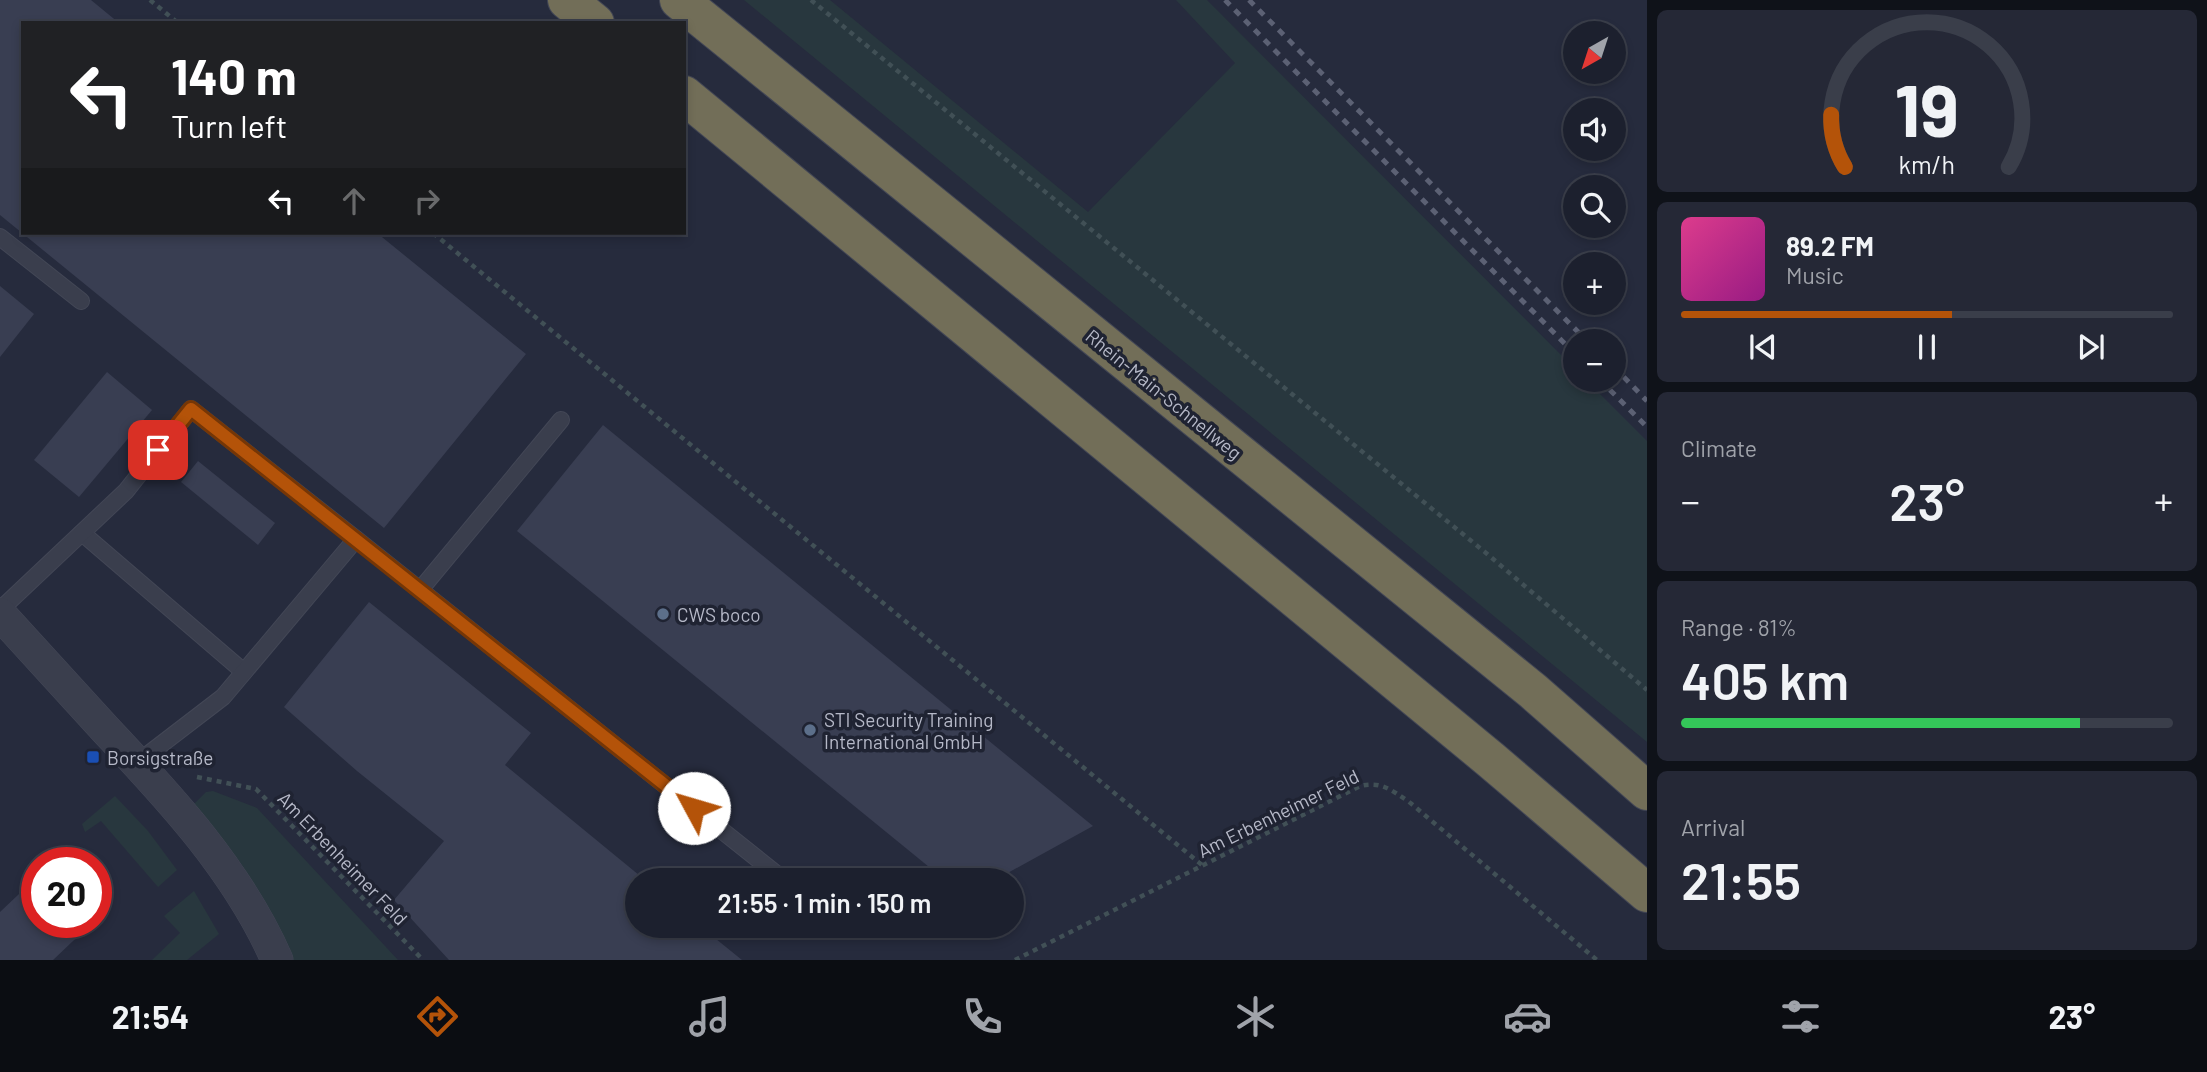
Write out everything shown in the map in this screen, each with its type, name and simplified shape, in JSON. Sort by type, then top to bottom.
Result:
[{"type":"highway","points":[[567,0],[593,21]]},
{"type":"highway","name":"Rhein-Main-Schnellweg","points":[[679,0],[1533,691],[1647,791]]},
{"type":"highway","points":[[686,97],[1491,760],[1647,893]]},
{"type":"street","points":[[0,612],[169,798],[229,875],[277,960]]},
{"type":"lane","points":[[0,237],[80,301]]},
{"type":"lane","points":[[0,612],[125,491],[191,409],[769,868]]},
{"type":"lane","points":[[420,590],[561,420]]},
{"type":"lane","points":[[82,533],[244,671]]},
{"type":"lane","points":[[137,763],[223,696],[356,539]]},
{"type":"path","points":[[150,0],[176,21]]},
{"type":"path","points":[[811,0],[1486,553],[1647,690]]},
{"type":"path","points":[[435,235],[1202,865]]},
{"type":"path","name":"Am Erbenheimer Feld","points":[[197,777],[256,789],[423,960]]},
{"type":"path","name":"Am Erbenheimer Feld","points":[[1015,960],[1360,786],[1372,783],[1384,785],[1408,801],[1597,960]]},
{"type":"shaded area","points":[[744,0],[830,0],[1088,212],[1235,63],[1176,0],[1207,0],[1563,357],[1563,392],[1598,392],[1647,441],[1647,742]]},
{"type":"shaded area","points":[[213,791],[257,808],[398,960],[293,960],[242,865],[194,804],[206,792]]},
{"type":"shaded area","points":[[115,796],[148,831],[177,870],[158,887],[101,821],[85,832],[82,824]]},
{"type":"shaded area","points":[[194,891],[219,934],[187,960],[152,960],[180,933],[164,916]]},
{"type":"building","points":[[0,0],[91,0],[117,21],[21,21],[21,232],[0,215]]},
{"type":"building","points":[[25,235],[379,235],[526,354],[384,528]]},
{"type":"building","points":[[0,286],[34,314],[0,357]]},
{"type":"building","points":[[107,372],[152,410],[79,497],[34,460]]},
{"type":"building","points":[[603,425],[1093,826],[1017,868],[930,868],[517,531]]},
{"type":"building","points":[[198,461],[275,523],[258,545],[181,482]]},
{"type":"building","points":[[369,602],[531,733],[505,765],[630,868],[625,868],[625,938],[715,938],[742,960],[449,960],[394,900],[444,841],[357,771],[284,707]]},
{"type":"building","points":[[21,892],[21,938],[76,938],[53,960],[0,960],[0,912]]},
{"type":"railway","points":[[1225,0],[1563,342]]},
{"type":"railway","points":[[1249,0],[1575,329]]},
{"type":"railway","points":[[1626,379],[1647,401]]},
{"type":"railway","points":[[1612,392],[1647,427]]},
{"type":"place","name":"CWS boco","points":[[663,614]]},
{"type":"place","name":"STI Security Training International GmbH","points":[[810,730]]},
{"type":"place","name":"Borsigstraße","points":[[93,757]]},
{"type":"route","points":[[158,450],[191,409],[694,808]]}]
